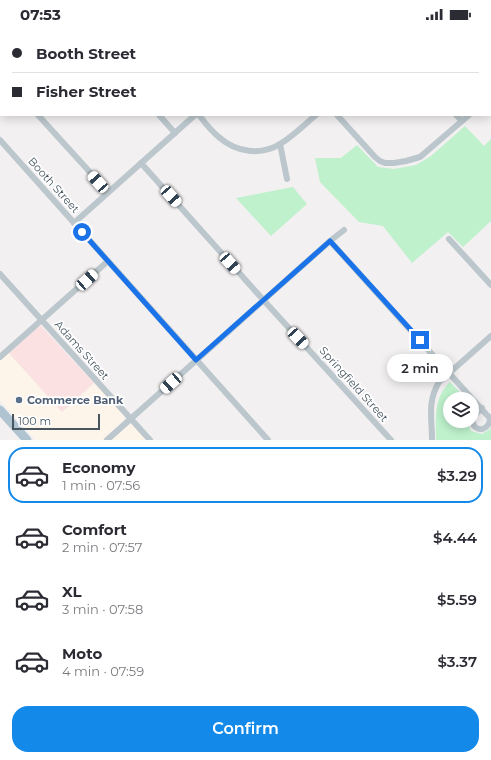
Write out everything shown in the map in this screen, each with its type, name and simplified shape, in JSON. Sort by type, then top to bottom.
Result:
[{"type":"main road","points":[[1,411],[27,440]]},
{"type":"street","points":[[39,116],[108,192]]},
{"type":"street","points":[[160,116],[175,133]]},
{"type":"street","points":[[74,223],[194,116]]},
{"type":"street","points":[[200,116],[219,138],[230,145],[249,151],[272,148],[280,144],[315,116]]},
{"type":"street","points":[[338,116],[375,157],[385,163],[406,162],[420,157],[468,116]]},
{"type":"street","points":[[457,116],[462,121]]},
{"type":"street","name":"Booth Street","points":[[0,140],[268,440]]},
{"type":"street","points":[[280,144],[287,179]]},
{"type":"street","name":"Springfield Street","points":[[141,163],[263,300],[391,440]]},
{"type":"street","points":[[107,440],[263,300],[344,230]]},
{"type":"street","points":[[449,239],[491,285]]},
{"type":"street","points":[[330,241],[482,408]]},
{"type":"street","points":[[0,357],[108,261]]},
{"type":"street","name":"Adams Street","points":[[0,274],[150,440]]},
{"type":"street","points":[[432,440],[431,403],[434,390],[439,382],[491,336]]},
{"type":"shaded area","points":[[41,326],[94,383],[62,412],[9,353]]},
{"type":"shaded area","points":[[9,353],[62,412],[94,383],[124,416],[124,420],[102,440],[35,440],[0,400],[0,361]]},
{"type":"shaded area","points":[[133,424],[149,440],[112,440],[129,425]]},
{"type":"green space","points":[[465,126],[484,146],[491,139],[491,221],[463,247],[448,232],[412,263],[383,226],[359,222],[320,182],[315,158],[341,158],[357,145],[378,167],[394,169],[416,165],[431,156]]},
{"type":"green space","points":[[293,187],[307,204],[271,236],[236,198]]},
{"type":"green space","points":[[450,382],[459,392],[443,392],[443,428],[470,428],[471,431],[482,434],[491,427],[491,440],[436,440],[436,417],[438,402],[441,395],[445,388]]},
{"type":"place","name":"Commerce Bank","points":[[19,400]]},
{"type":"route","points":[[82,232],[196,360],[330,241],[420,340]]}]
